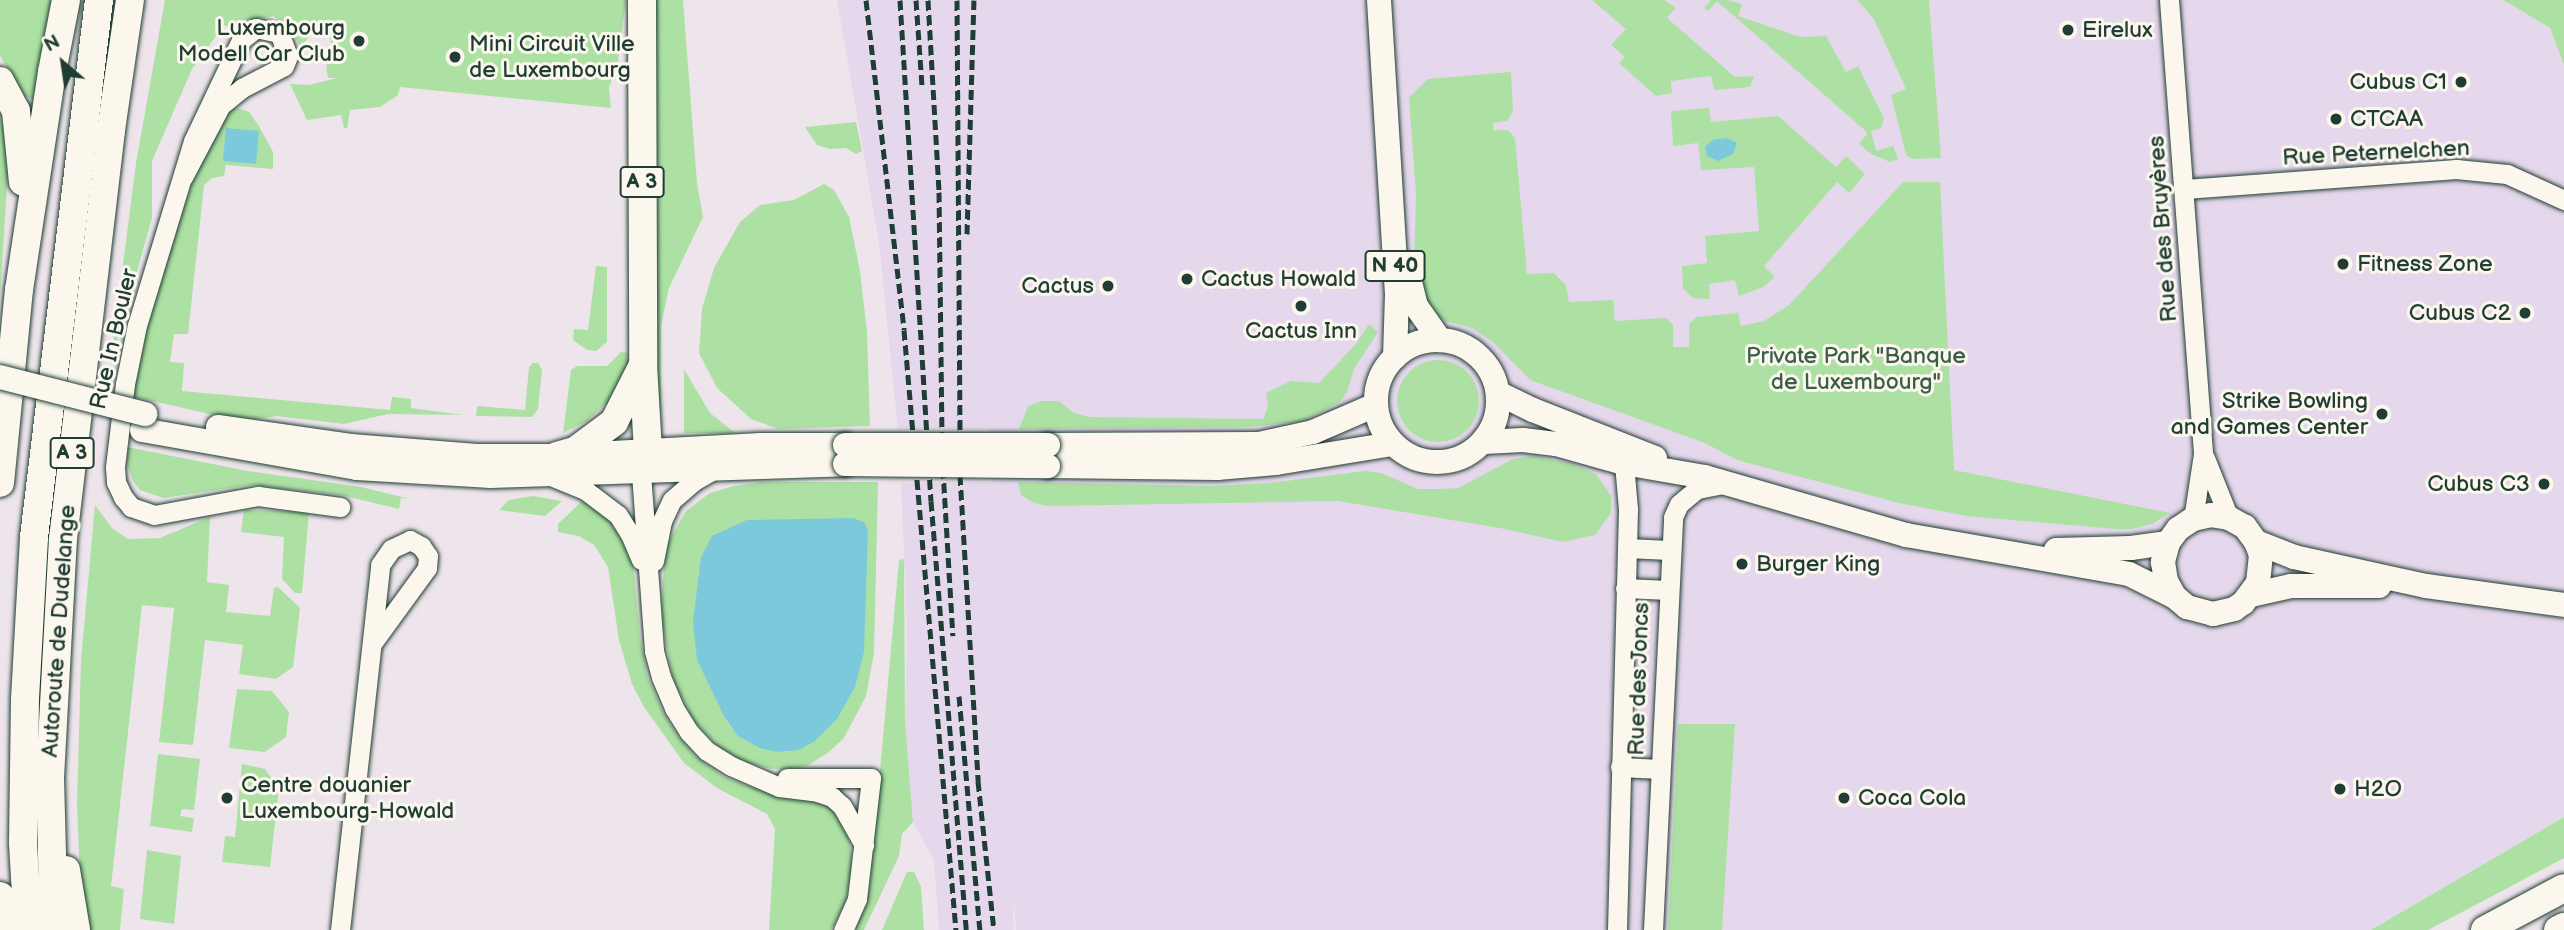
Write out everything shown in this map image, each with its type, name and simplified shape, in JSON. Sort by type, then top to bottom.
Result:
[{"type":"highway","points":[[0,483],[19,290],[52,72],[66,0]]},
{"type":"highway","name":"Autoroute de Dudelange","points":[[28,930],[23,842],[25,699],[33,549],[99,0]]},
{"type":"highway","name":"Autoroute de Dudelange","points":[[54,930],[50,778],[63,539],[111,130],[130,0]]},
{"type":"highway","name":"A 3","points":[[111,130],[150,0]]},
{"type":"highway","name":"A 3","points":[[642,0],[644,463]]},
{"type":"highway","points":[[0,81],[16,111],[21,142],[23,167],[19,290]]},
{"type":"highway","name":"A 3","points":[[553,466],[614,422],[643,365]]},
{"type":"highway","name":"A 3","points":[[50,778],[76,930]]},
{"type":"highway","points":[[2485,930],[2564,888]]},
{"type":"highway","points":[[0,896],[6,930]]},
{"type":"highway","points":[[2558,930],[2564,927]]},
{"type":"main road","name":"N 40","points":[[1379,0],[1396,294],[1395,357]]},
{"type":"main road","name":"N 40","points":[[1389,175],[1411,291],[1416,306],[1440,340]]},
{"type":"main road","points":[[1440,340],[1461,345],[1479,356],[1492,373],[1498,393],[1498,411],[1484,442],[1468,454],[1449,462],[1428,463],[1409,457],[1392,444],[1381,426],[1375,405],[1377,387],[1384,370],[1395,357],[1424,341],[1440,340]]},
{"type":"main road","points":[[0,377],[143,422]]},
{"type":"main road","points":[[0,393],[143,422],[553,466],[644,463],[720,467],[845,454]]},
{"type":"main road","points":[[1498,393],[1533,410],[1716,481]]},
{"type":"main road","points":[[1048,456],[1259,444],[1314,432],[1375,405]]},
{"type":"main road","points":[[1484,442],[1523,440],[1556,444],[1624,463],[1716,481],[1906,535],[2129,574],[2175,597],[2187,607],[2213,614],[2234,609],[2251,595],[2291,586],[2426,586]]},
{"type":"main road","points":[[644,463],[761,445],[845,454],[1048,456],[1217,468],[1276,463],[1392,444]]},
{"type":"main road","points":[[2175,597],[2164,571],[2163,562],[2168,543],[2178,529],[2193,519],[2211,516],[2229,519],[2245,527],[2256,542],[2262,569],[2251,595]]},
{"type":"main road","points":[[2256,542],[2294,557],[2426,586],[2564,605]]},
{"type":"main road","points":[[2002,551],[2130,548],[2168,543]]},
{"type":"street","name":"Rue des Bruyères","points":[[2169,0],[2203,454]]},
{"type":"street","name":"Rue In Bouler","points":[[183,177],[221,105],[242,88],[284,66],[288,56],[279,33],[256,28],[241,40],[211,99],[183,177],[137,325],[125,384],[115,467],[123,496],[131,507],[154,515],[258,496],[340,507]]},
{"type":"street","name":"Rue Peternelchen","points":[[2185,189],[2456,169],[2507,174],[2564,200]]},
{"type":"street","points":[[2203,454],[2229,519]]},
{"type":"street","points":[[2193,519],[2203,454]]},
{"type":"street","points":[[644,463],[654,651],[660,677],[674,708],[689,732],[707,751],[753,778],[779,788],[814,791],[832,797],[842,806],[864,845]]},
{"type":"street","name":"Rue des Joncs","points":[[1617,930],[1627,548],[1627,479],[1624,463]]},
{"type":"street","points":[[553,466],[618,515],[638,551],[649,593]]},
{"type":"street","points":[[649,593],[657,540],[668,507],[682,490],[720,467]]},
{"type":"street","name":"Rue des Joncs","points":[[1653,930],[1673,517],[1679,503],[1697,489],[1716,481]]},
{"type":"street","points":[[340,930],[380,565],[391,549],[410,540],[421,546],[428,556],[427,568],[373,642]]},
{"type":"street","points":[[1627,548],[1670,550]]},
{"type":"street","name":"Rue des Joncs","points":[[1625,588],[1668,590]]},
{"type":"street","name":"Rue des Joncs","points":[[1620,767],[1660,769]]},
{"type":"street","points":[[753,778],[871,778],[857,899],[843,930]]},
{"type":"shaded area","points":[[837,0],[2503,0],[2550,28],[2564,65],[2564,817],[2371,930],[1016,930],[1014,896],[1013,930],[939,930],[934,860],[913,822],[905,721],[907,630],[901,483],[993,482],[990,429],[898,430],[879,243]]},
{"type":"green space","points":[[0,0],[53,0],[33,99],[24,96],[0,56]]},
{"type":"green space","points":[[165,0],[626,0],[618,61],[609,88],[611,108],[400,87],[398,95],[380,107],[350,110],[347,128],[344,128],[341,115],[307,120],[290,84],[309,85],[337,78],[328,78],[326,65],[336,60],[325,22],[314,30],[304,43],[301,56],[299,44],[287,24],[273,16],[246,21],[236,31],[224,25],[192,69],[152,161],[152,218],[110,366],[136,163]]},
{"type":"green space","points":[[650,0],[683,0],[697,183],[703,217],[669,288],[661,326],[661,410],[657,409]]},
{"type":"green space","points":[[1592,0],[1664,0],[1676,8],[1667,18],[1735,77],[1754,76],[1750,87],[1714,90],[1711,76],[1671,81],[1672,93],[1656,96],[1619,63],[1625,57],[1611,45],[1626,29]]},
{"type":"green space","points":[[1711,0],[1742,4],[1738,16],[1800,37],[1826,36],[1846,72],[1858,66],[1884,118],[1881,128],[1871,131],[1876,151],[1893,146],[1898,159],[1890,162],[1871,154],[1859,144],[1868,133],[1717,1],[1708,11],[1704,8]]},
{"type":"green space","points":[[1857,0],[1929,0],[1941,158],[1912,159],[1906,155],[1891,95],[1906,89],[1874,19]]},
{"type":"green space","points":[[2503,0],[2564,0],[2564,65],[2550,28]]},
{"type":"green space","name":"Private Park \"Banque de Luxembourg\"","points":[[1511,72],[1513,112],[1507,121],[1493,123],[1493,130],[1508,130],[1515,138],[1527,274],[1554,273],[1566,285],[1569,302],[1613,300],[1615,321],[1666,318],[1673,325],[1673,347],[1689,347],[1689,324],[1696,317],[1738,313],[1741,326],[1764,321],[1789,305],[1903,182],[1940,182],[1954,470],[2170,513],[2152,524],[2132,529],[2115,529],[1967,516],[1899,503],[1737,460],[1705,443],[1530,380],[1493,342],[1472,328],[1445,321],[1434,313],[1426,302],[1414,261],[1416,195],[1409,98],[1428,79]]},
{"type":"green space","points":[[238,108],[249,112],[259,126],[273,152],[273,169],[226,165],[224,176],[212,178],[204,185],[188,334],[174,334],[170,362],[184,363],[182,391],[390,410],[392,397],[411,399],[411,408],[463,415],[388,414],[344,424],[276,416],[250,420],[218,416],[131,396],[146,329],[190,184],[222,113]]},
{"type":"green space","name":"Private Park \"Banque de Luxembourg\"","points":[[1709,108],[1711,122],[1778,116],[1836,167],[1846,156],[1865,174],[1849,193],[1837,182],[1764,266],[1775,277],[1763,287],[1739,296],[1735,280],[1709,284],[1710,299],[1693,298],[1683,288],[1682,266],[1707,263],[1705,236],[1759,231],[1754,167],[1701,170],[1698,143],[1673,146],[1671,111]]},
{"type":"green space","points":[[0,112],[9,155],[0,297]]},
{"type":"green space","points":[[856,122],[862,151],[856,154],[846,148],[830,149],[817,145],[805,127]]},
{"type":"green space","points":[[824,184],[834,190],[849,217],[860,271],[867,332],[870,426],[778,429],[751,419],[717,388],[699,353],[702,309],[714,268],[740,222],[760,205],[794,200]]},
{"type":"green space","points":[[596,266],[607,267],[607,342],[596,351],[587,350],[573,340],[574,329],[588,330]]},
{"type":"green space","points":[[1369,324],[1378,332],[1354,369],[1347,392],[1340,402],[1303,421],[1249,427],[1019,429],[1028,406],[1042,401],[1059,401],[1074,413],[1090,417],[1263,419],[1268,407],[1266,393],[1291,381],[1319,383],[1356,344]]},
{"type":"green space","points":[[621,352],[628,353],[628,366],[610,409],[605,404],[587,421],[563,433],[571,370],[577,366],[607,366]]},
{"type":"green space","points":[[1438,360],[1454,364],[1467,372],[1475,385],[1479,401],[1475,417],[1467,430],[1454,438],[1438,442],[1422,438],[1409,430],[1401,417],[1397,401],[1401,385],[1409,372],[1422,364]]},
{"type":"green space","points":[[538,363],[542,370],[538,409],[532,417],[476,416],[477,406],[525,410],[529,367]]},
{"type":"green space","points":[[684,369],[710,413],[735,433],[684,433]]},
{"type":"green space","points":[[127,447],[248,471],[361,487],[410,499],[401,498],[399,509],[341,495],[251,485],[163,498],[140,490],[133,481],[127,464]]},
{"type":"green space","points":[[1532,456],[1573,464],[1596,474],[1611,496],[1611,513],[1595,535],[1563,542],[1505,529],[1338,501],[1048,506],[1034,503],[1021,495],[1018,482],[1213,486],[1270,483],[1365,471],[1381,473],[1418,489],[1439,489],[1458,488],[1513,459]]},
{"type":"green space","points":[[762,482],[878,482],[874,653],[866,696],[844,738],[829,752],[807,766],[786,770],[741,761],[720,748],[694,721],[673,679],[661,616],[665,548],[686,511],[710,493]]},
{"type":"green space","points":[[533,496],[562,501],[545,516],[499,510],[509,500]]},
{"type":"green space","points":[[582,501],[608,516],[621,532],[633,561],[640,637],[648,678],[664,714],[678,736],[695,756],[724,777],[747,786],[820,802],[831,807],[844,824],[850,843],[852,870],[845,902],[831,930],[769,930],[775,829],[767,814],[717,788],[684,763],[644,707],[632,684],[619,640],[608,567],[594,545],[579,536],[558,532],[558,524]]},
{"type":"green space","points":[[95,505],[112,528],[128,539],[160,538],[210,517],[207,582],[229,585],[226,612],[270,616],[274,588],[278,587],[300,608],[293,667],[276,679],[239,674],[243,645],[205,640],[193,745],[159,742],[174,608],[142,605],[111,886],[124,889],[120,930],[86,930],[79,855],[77,805],[81,660]]},
{"type":"green space","points":[[244,510],[309,512],[302,593],[295,593],[282,579],[284,537],[241,532]]},
{"type":"green space","points":[[904,559],[905,721],[913,822],[902,834],[899,856],[864,930],[856,930],[865,902],[873,848],[899,560]]},
{"type":"green space","points":[[237,689],[272,691],[289,712],[286,737],[265,752],[229,748]]},
{"type":"green space","points":[[1678,724],[1735,724],[1722,930],[1668,930]]},
{"type":"green space","points":[[158,754],[200,759],[194,810],[182,809],[180,816],[194,818],[192,832],[150,826]]},
{"type":"green space","points":[[242,764],[265,769],[279,788],[270,867],[222,862],[225,836],[235,837]]},
{"type":"green space","points":[[2564,817],[2564,858],[2428,930],[2371,930]]},
{"type":"green space","points":[[147,850],[181,856],[174,924],[140,919]]},
{"type":"green space","points":[[907,872],[914,872],[921,887],[924,930],[882,930]]},
{"type":"water","points":[[226,128],[259,131],[256,164],[223,161]]},
{"type":"water","points":[[1727,138],[1737,143],[1733,154],[1718,161],[1707,156],[1705,147],[1712,140]]},
{"type":"water","points":[[853,518],[864,522],[868,530],[864,652],[855,687],[837,719],[815,741],[799,750],[777,752],[760,748],[738,736],[724,716],[697,660],[693,622],[701,557],[712,536],[747,520]]},
{"type":"railway","points":[[866,0],[904,330],[956,930]]},
{"type":"railway","points":[[900,0],[931,501],[966,930]]},
{"type":"railway","points":[[916,0],[922,85]]},
{"type":"railway","points":[[928,0],[939,192],[942,453],[953,636]]},
{"type":"railway","points":[[957,0],[960,475],[978,781],[994,930]]},
{"type":"railway","points":[[967,234],[974,0]]},
{"type":"railway","points":[[959,696],[980,930]]},
{"type":"place","name":"Eirelux","points":[[2068,30]]},
{"type":"place","name":"Luxembourg Modell Car Club","points":[[359,41]]},
{"type":"place","name":"Mini Circuit Ville de Luxembourg","points":[[455,57]]},
{"type":"place","name":"Cubus C1","points":[[2461,82]]},
{"type":"place","name":"CTCAA","points":[[2336,119]]},
{"type":"place","name":"Fitness Zone","points":[[2343,264]]},
{"type":"place","name":"Cactus Howald","points":[[1187,279]]},
{"type":"place","name":"Cactus","points":[[1108,286]]},
{"type":"place","name":"Cactus Inn","points":[[1301,306]]},
{"type":"place","name":"Cubus C2","points":[[2525,313]]},
{"type":"place","name":"Strike Bowling and Games Center","points":[[2382,414]]},
{"type":"place","name":"Cubus C3","points":[[2544,484]]},
{"type":"place","name":"Burger King","points":[[1742,564]]},
{"type":"place","name":"H2O","points":[[2340,789]]},
{"type":"place","name":"Centre douanier Luxembourg-Howald","points":[[227,798]]},
{"type":"place","name":"Coca Cola","points":[[1844,798]]}]
